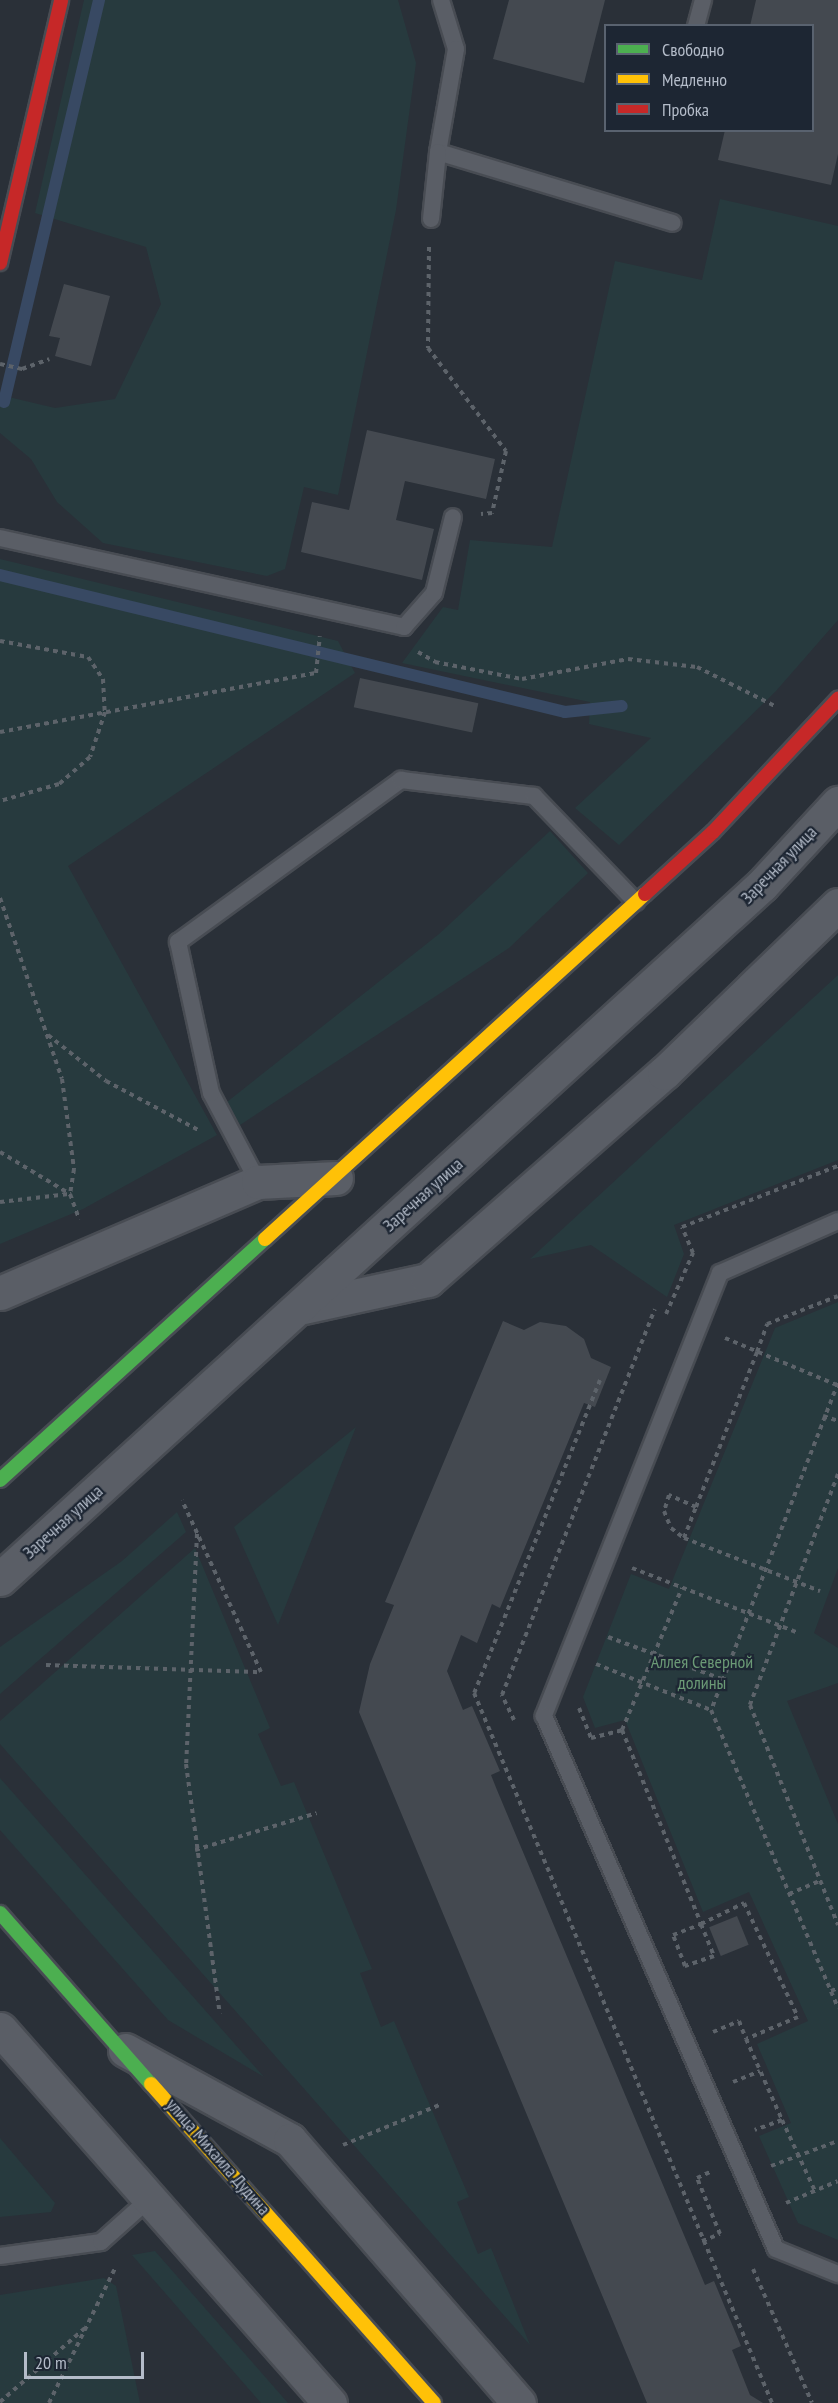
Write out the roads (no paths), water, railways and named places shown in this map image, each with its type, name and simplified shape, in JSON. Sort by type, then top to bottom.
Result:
[{"type":"street","points":[[0,263],[61,0]]},
{"type":"street","points":[[0,1480],[336,1178],[712,832],[838,699]]},
{"type":"street","name":"Заречная улица","points":[[0,1579],[762,885],[838,804]]},
{"type":"street","points":[[301,1307],[428,1280],[664,1073],[838,905]]},
{"type":"street","points":[[0,1293],[258,1182],[336,1178]]},
{"type":"street","name":"улица Михаила Дудина","points":[[0,1913],[125,2050],[434,2403]]},
{"type":"street","points":[[0,2029],[148,2200],[330,2403]]},
{"type":"street","points":[[125,2050],[290,2140],[519,2403]]},
{"type":"lane","points":[[431,219],[438,152],[456,49],[441,0]]},
{"type":"lane","points":[[697,24],[703,0]]},
{"type":"lane","points":[[438,152],[673,223]]},
{"type":"lane","points":[[0,538],[404,627],[434,594],[453,517]]},
{"type":"lane","points":[[258,1182],[211,1093],[178,942],[401,780],[534,796],[636,902]]},
{"type":"lane","points":[[838,1221],[720,1273],[544,1716],[776,2249],[838,2274]]},
{"type":"lane","points":[[0,2256],[101,2242],[148,2200]]},
{"type":"waterway","points":[[4,402],[99,0]]},
{"type":"waterway","points":[[0,575],[565,712],[622,706]]},
{"type":"park label","name":"Аллея Северной долины","points":[[702,1673]]}]
